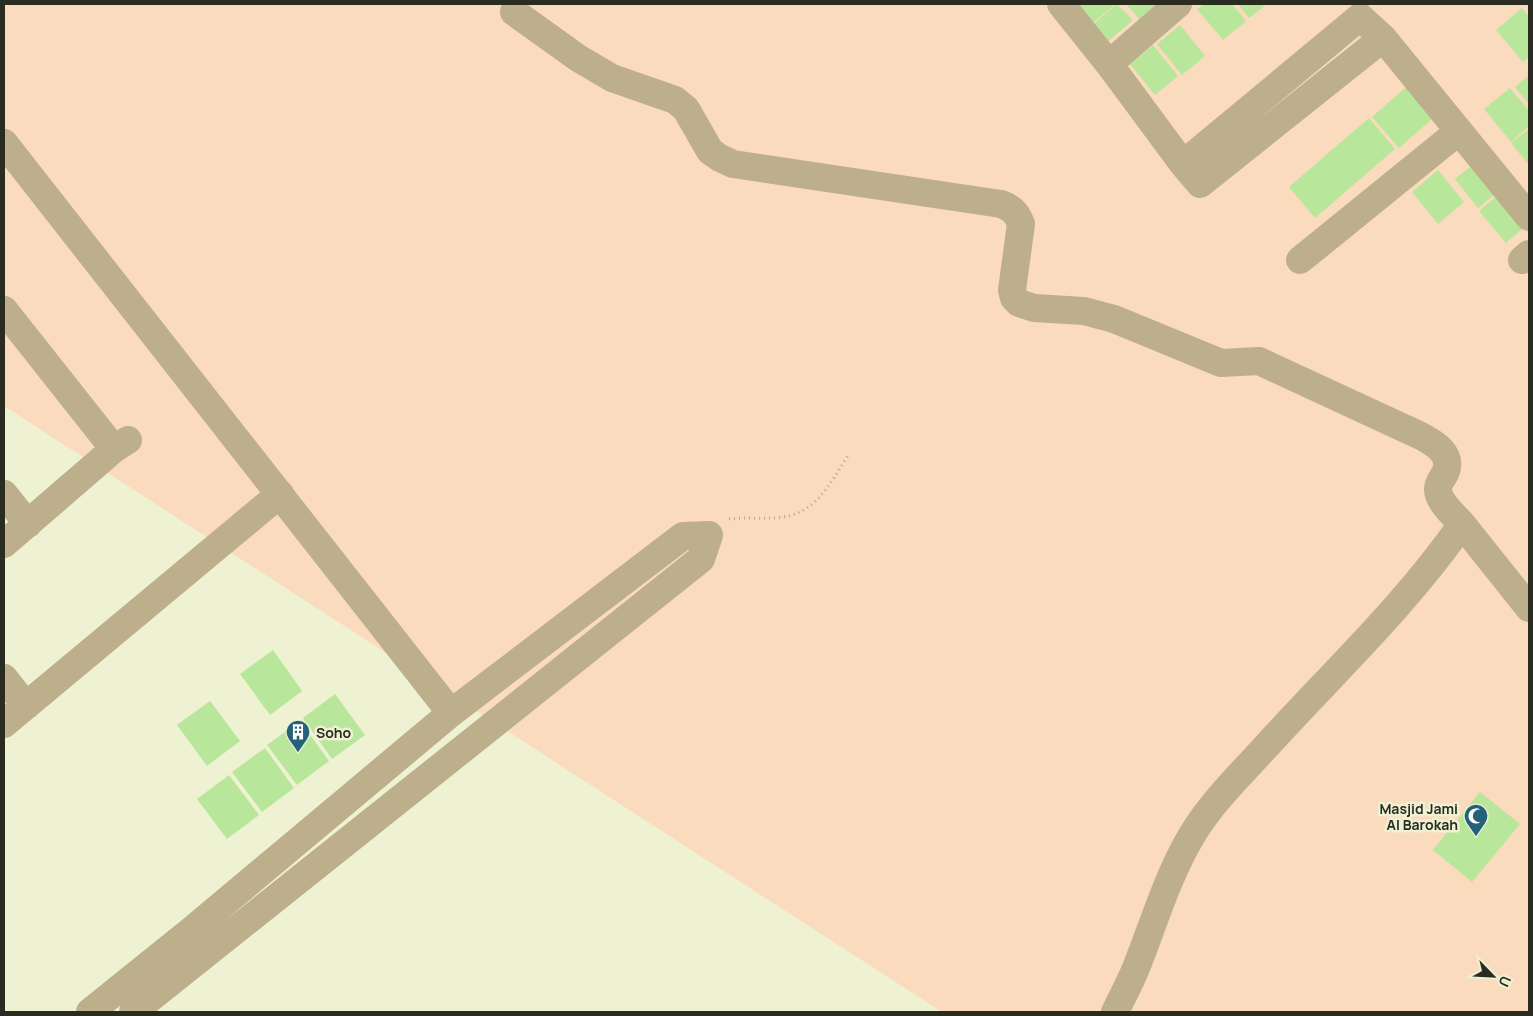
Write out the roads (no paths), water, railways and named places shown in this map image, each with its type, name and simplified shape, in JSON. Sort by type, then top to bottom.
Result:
[{"type":"street","points":[[1061,4],[1200,184],[1383,38],[1529,217]]},
{"type":"street","points":[[1109,64],[1178,4]]},
{"type":"street","points":[[514,12],[578,58],[612,78],[675,100],[686,109],[710,151],[733,164],[1001,204],[1011,208],[1018,216],[1021,224],[1012,290],[1014,298],[1019,303],[1034,308],[1084,312],[1107,317],[1220,363],[1258,361],[1421,436],[1437,446],[1447,458],[1446,472],[1439,484],[1439,495],[1529,608]]},
{"type":"street","points":[[1300,260],[1460,131]]},
{"type":"street","points":[[4,143],[451,713]]},
{"type":"street","points":[[4,310],[122,444],[4,544]]},
{"type":"street","points":[[4,494],[28,524]]},
{"type":"street","points":[[4,724],[280,494]]},
{"type":"street","points":[[1115,1012],[1136,969],[1162,899],[1192,835],[1218,799],[1367,640],[1439,555],[1462,524]]},
{"type":"street","points":[[90,1012],[192,930],[451,713],[683,536],[709,534],[701,559],[133,1012]]},
{"type":"street","points":[[4,678],[26,706]]},
{"type":"place","name":"Soho","points":[[298,753]]},
{"type":"place","name":"Masjid Jami Al Barokah","points":[[1476,837]]}]
